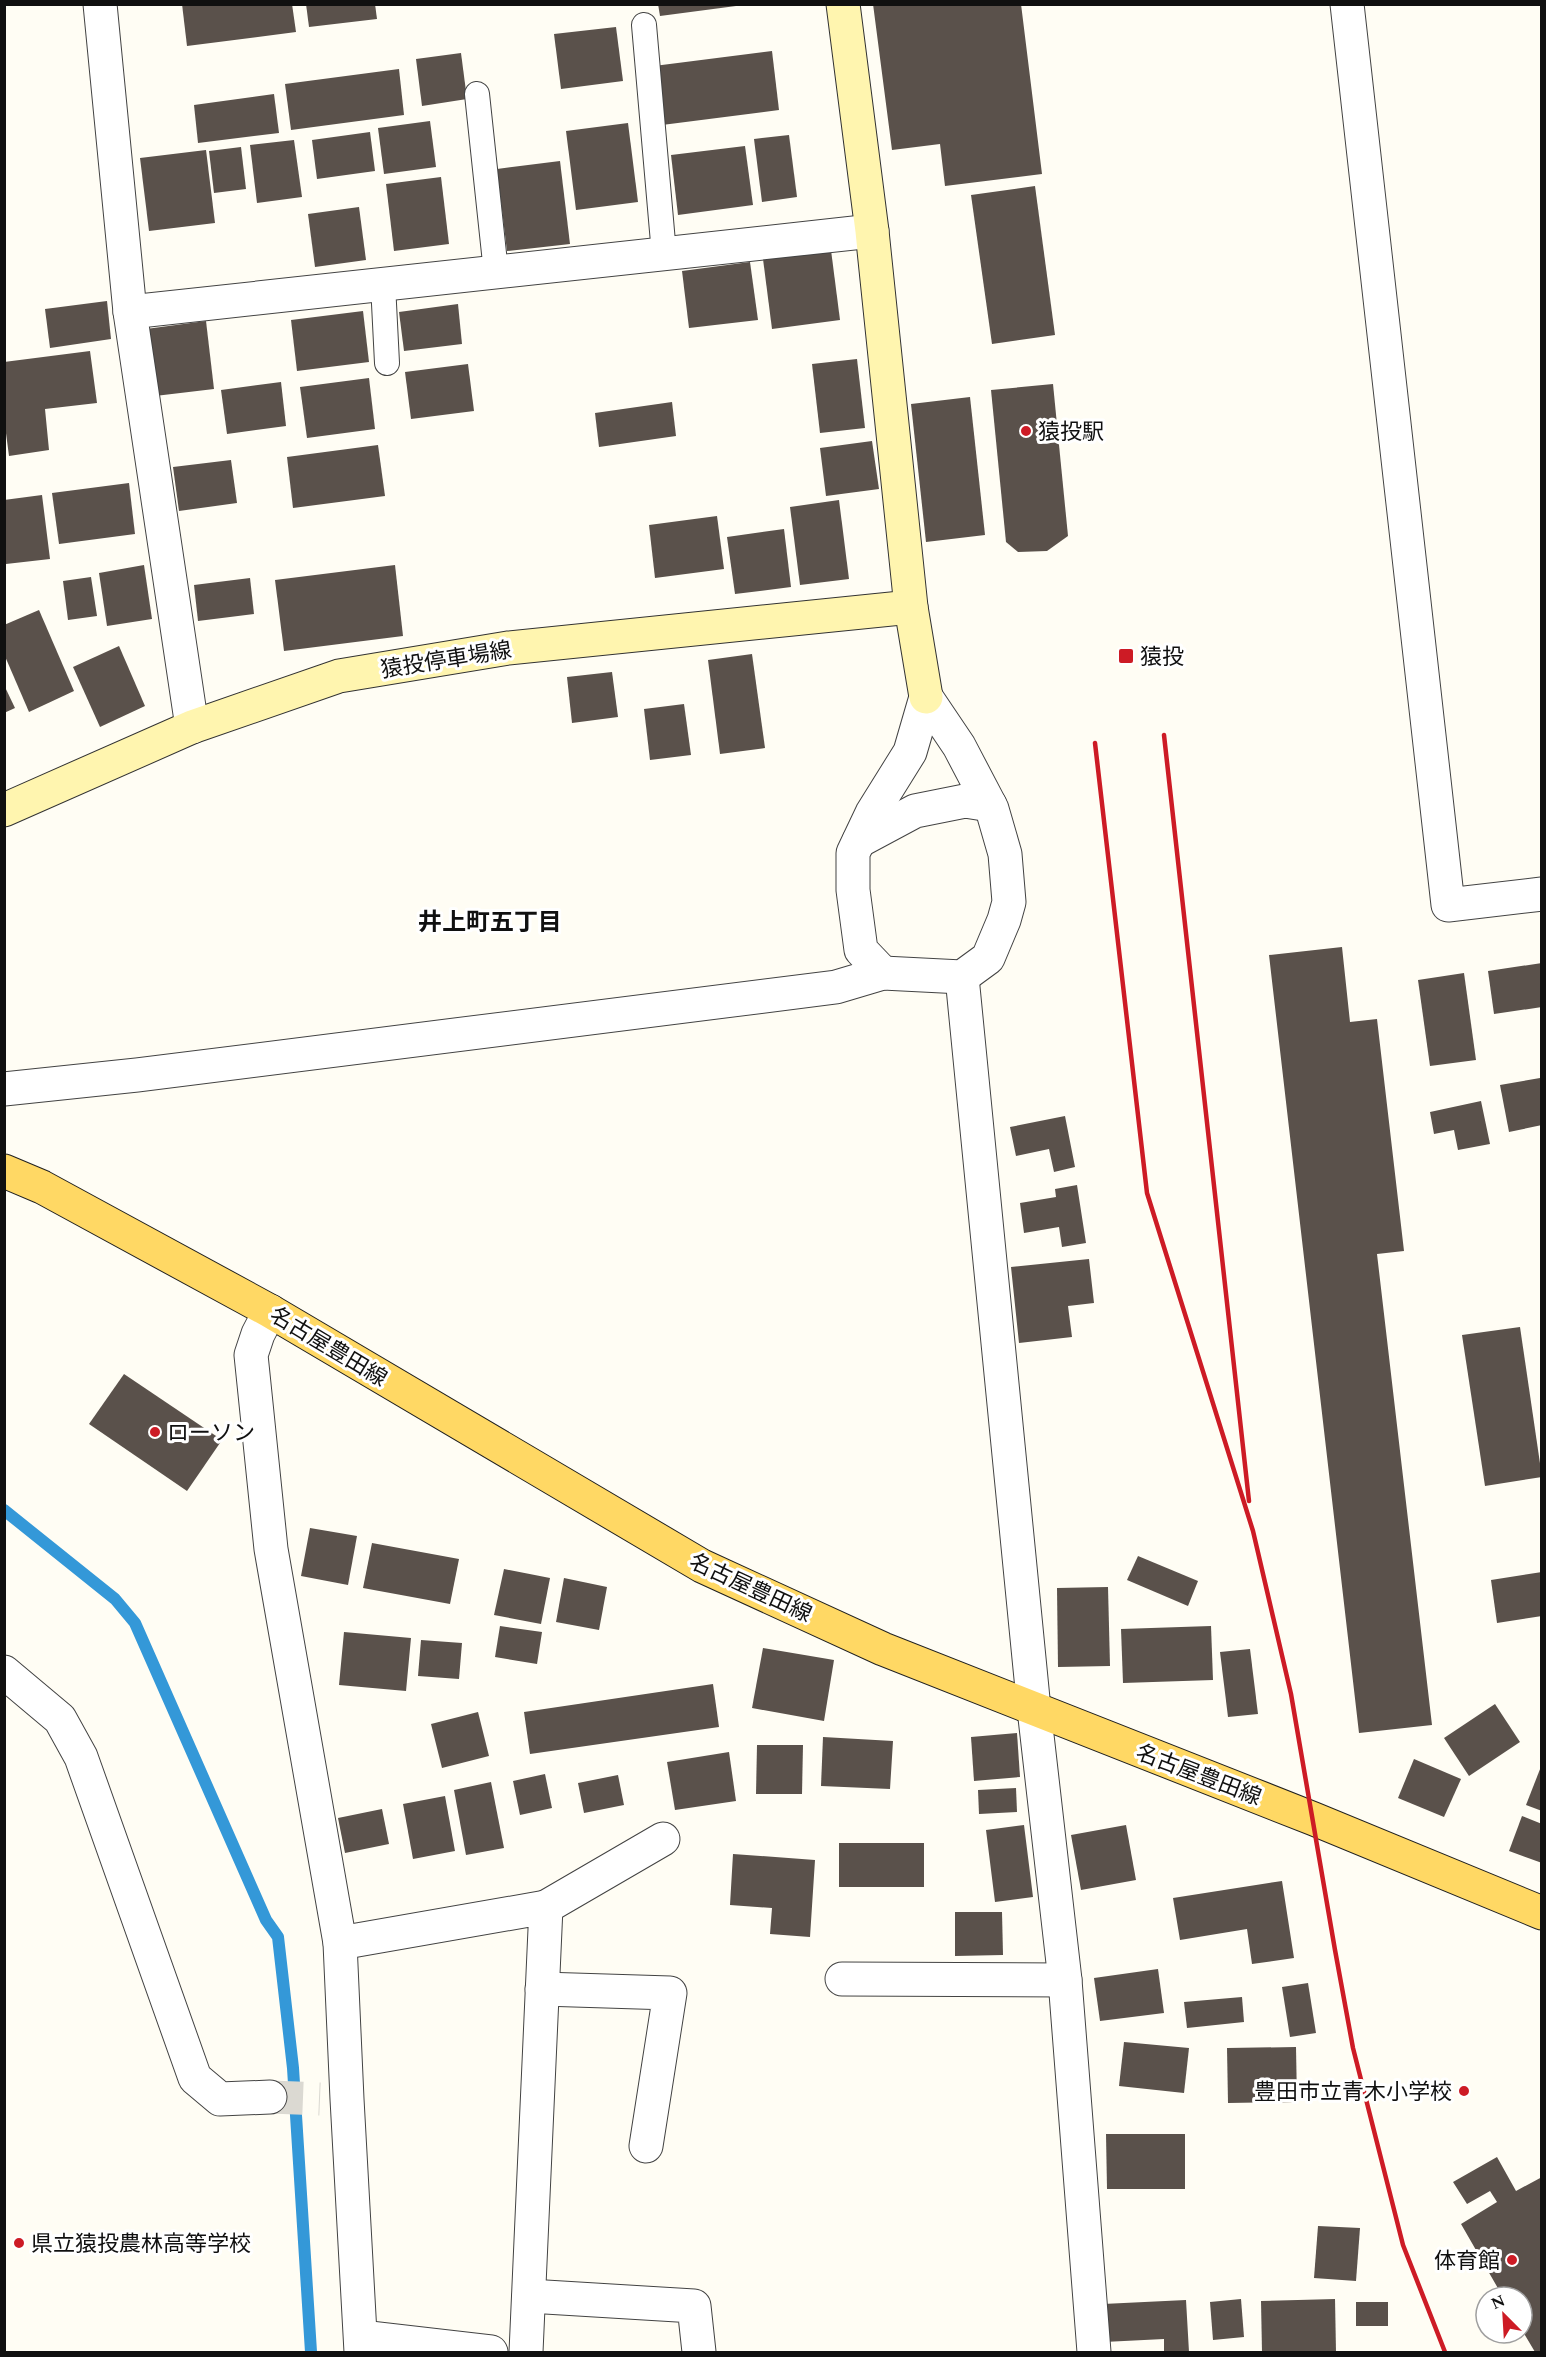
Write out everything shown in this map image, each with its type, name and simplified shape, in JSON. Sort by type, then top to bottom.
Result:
[{"type":"main road","points":[[843,4],[872,231],[911,607],[926,697]]},
{"type":"main road","name":"猿投停車場線","points":[[4,810],[192,727],[339,676],[496,649],[911,607]]},
{"type":"main road","name":"名古屋豊田線","points":[[4,1171],[42,1187],[270,1311],[702,1566],[884,1649],[1314,1819],[1542,1913]]},
{"type":"street","points":[[100,4],[130,312],[192,727]]},
{"type":"street","points":[[1347,4],[1449,905],[1542,894]]},
{"type":"street","points":[[130,312],[872,231]]},
{"type":"street","points":[[4,1089],[137,1075],[836,987],[883,973],[962,977],[988,958],[1009,902],[1005,854],[990,805],[959,746],[926,697]]},
{"type":"street","points":[[883,973],[861,950],[853,881],[853,853],[872,813],[910,752],[926,697]]},
{"type":"street","points":[[859,841],[915,811],[965,801],[990,805]]},
{"type":"street","points":[[962,977],[1034,1709],[1065,1980],[1094,2352]]},
{"type":"street","points":[[270,1311],[258,1334],[252,1355],[271,1549],[340,1943],[334,2099],[361,2345],[491,2352]]},
{"type":"street","points":[[4,1672],[60,1719],[81,1757],[195,2078],[220,2099],[270,2097]]},
{"type":"street","points":[[340,1943],[546,1907],[663,1839]]},
{"type":"street","points":[[526,2352],[546,1907]]},
{"type":"street","points":[[842,1979],[1065,1980]]},
{"type":"street","points":[[542,1989],[670,1993],[646,2146]]},
{"type":"street","points":[[529,2296],[694,2306],[699,2352]]},
{"type":"lane","points":[[644,25],[664,254]]},
{"type":"lane","points":[[477,94],[496,272]]},
{"type":"lane","points":[[383,284],[387,363]]},
{"type":"building","points":[[182,4],[292,4],[296,32],[187,46]]},
{"type":"building","points":[[306,4],[375,4],[377,19],[309,27]]},
{"type":"building","points":[[658,4],[736,4],[736,6],[660,16]]},
{"type":"building","points":[[873,4],[1021,4],[1042,174],[945,186],[940,144],[892,150]]},
{"type":"building","points":[[616,27],[623,81],[561,89],[554,34]]},
{"type":"building","points":[[772,51],[779,110],[662,125],[654,66]]},
{"type":"building","points":[[461,53],[467,99],[422,106],[416,59]]},
{"type":"building","points":[[399,69],[404,115],[291,130],[285,84]]},
{"type":"building","points":[[274,94],[279,133],[198,143],[194,105]]},
{"type":"building","points":[[430,121],[436,167],[384,174],[378,128]]},
{"type":"building","points":[[628,123],[638,202],[576,210],[566,131]]},
{"type":"building","points":[[370,132],[375,171],[317,179],[312,140]]},
{"type":"building","points":[[789,135],[797,197],[762,202],[754,139]]},
{"type":"building","points":[[294,140],[302,197],[257,203],[250,145]]},
{"type":"building","points":[[745,146],[753,205],[678,215],[671,155]]},
{"type":"building","points":[[241,147],[246,189],[214,193],[209,151]]},
{"type":"building","points":[[206,150],[215,223],[149,231],[140,158]]},
{"type":"building","points":[[560,161],[570,244],[507,251],[497,169]]},
{"type":"building","points":[[441,177],[449,244],[394,251],[386,184]]},
{"type":"building","points":[[1035,186],[1055,335],[992,344],[971,195]]},
{"type":"building","points":[[359,207],[366,260],[315,267],[308,214]]},
{"type":"building","points":[[831,250],[840,320],[772,329],[763,259]]},
{"type":"building","points":[[750,262],[758,320],[689,328],[682,271]]},
{"type":"building","points":[[107,301],[111,339],[50,348],[45,309]]},
{"type":"building","points":[[458,304],[462,344],[404,351],[399,312]]},
{"type":"building","points":[[363,311],[369,362],[297,371],[291,320]]},
{"type":"building","points":[[206,321],[214,389],[155,396],[146,329]]},
{"type":"building","points":[[90,351],[97,403],[45,409],[49,450],[9,456],[4,418],[4,362]]},
{"type":"building","points":[[857,359],[865,428],[820,433],[812,364]]},
{"type":"building","points":[[468,364],[474,411],[411,419],[405,372]]},
{"type":"building","points":[[369,378],[375,429],[307,438],[300,387]]},
{"type":"building","points":[[281,382],[286,426],[227,434],[221,390]]},
{"type":"building","name":"猿投駅","points":[[1053,384],[1068,536],[1047,551],[1018,552],[1006,542],[991,390]]},
{"type":"building","points":[[970,397],[985,535],[926,542],[911,404]]},
{"type":"building","points":[[672,402],[676,436],[599,447],[595,413]]},
{"type":"building","points":[[872,441],[879,489],[826,496],[820,448]]},
{"type":"building","points":[[378,445],[385,496],[293,508],[287,457]]},
{"type":"building","points":[[231,460],[237,503],[179,511],[173,467]]},
{"type":"building","points":[[129,483],[135,534],[59,544],[52,493]]},
{"type":"building","points":[[42,495],[50,559],[6,564],[4,500]]},
{"type":"building","points":[[839,500],[849,579],[800,585],[790,507]]},
{"type":"building","points":[[717,516],[724,569],[655,578],[649,525]]},
{"type":"building","points":[[784,529],[791,587],[735,594],[727,537]]},
{"type":"building","points":[[144,565],[152,619],[107,626],[99,573]]},
{"type":"building","points":[[395,565],[403,636],[284,651],[275,580]]},
{"type":"building","points":[[91,577],[97,616],[68,620],[63,581]]},
{"type":"building","points":[[250,578],[254,614],[198,621],[194,585]]},
{"type":"building","points":[[39,610],[74,691],[29,712],[4,654],[4,625]]},
{"type":"building","points":[[119,646],[145,706],[100,727],[73,667]]},
{"type":"building","points":[[752,654],[765,748],[720,754],[708,660]]},
{"type":"building","points":[[612,672],[618,717],[572,723],[567,677]]},
{"type":"building","points":[[4,685],[15,708],[4,713]]},
{"type":"building","points":[[684,704],[691,755],[650,760],[644,709]]},
{"type":"building","points":[[1342,947],[1350,1022],[1377,1019],[1404,1251],[1377,1254],[1432,1725],[1359,1733],[1269,955]]},
{"type":"building","points":[[1542,963],[1542,1007],[1494,1014],[1488,971]]},
{"type":"building","points":[[1464,973],[1476,1060],[1430,1066],[1418,980]]},
{"type":"building","points":[[1540,1078],[1542,1125],[1509,1132],[1500,1085]]},
{"type":"building","points":[[1481,1101],[1490,1144],[1458,1150],[1454,1130],[1434,1134],[1430,1112]]},
{"type":"building","points":[[1065,1116],[1075,1167],[1054,1172],[1049,1149],[1016,1156],[1010,1127]]},
{"type":"building","points":[[1077,1185],[1086,1243],[1062,1247],[1059,1227],[1024,1233],[1020,1203],[1056,1197],[1055,1189]]},
{"type":"building","points":[[1089,1259],[1094,1303],[1068,1306],[1072,1337],[1019,1343],[1011,1267]]},
{"type":"building","points":[[1520,1327],[1542,1477],[1485,1486],[1462,1335]]},
{"type":"building","name":"ローソン","points":[[124,1374],[222,1440],[187,1491],[89,1424]]},
{"type":"building","points":[[310,1528],[357,1536],[348,1585],[301,1576]]},
{"type":"building","points":[[372,1543],[459,1559],[450,1604],[363,1588]]},
{"type":"building","points":[[1138,1556],[1198,1581],[1188,1606],[1127,1580]]},
{"type":"building","points":[[504,1569],[550,1578],[541,1624],[494,1615]]},
{"type":"building","points":[[1542,1572],[1542,1616],[1497,1623],[1491,1580]]},
{"type":"building","points":[[564,1578],[607,1587],[599,1630],[556,1622]]},
{"type":"building","points":[[1108,1587],[1110,1666],[1058,1667],[1057,1588]]},
{"type":"building","points":[[500,1626],[542,1632],[537,1664],[495,1657]]},
{"type":"building","points":[[1211,1626],[1213,1680],[1123,1683],[1121,1629]]},
{"type":"building","points":[[344,1632],[411,1638],[406,1691],[339,1685]]},
{"type":"building","points":[[421,1640],[462,1643],[459,1679],[418,1676]]},
{"type":"building","points":[[763,1648],[834,1660],[824,1721],[752,1708]]},
{"type":"building","points":[[1250,1649],[1258,1714],[1228,1717],[1220,1652]]},
{"type":"building","points":[[713,1684],[719,1727],[530,1754],[524,1712]]},
{"type":"building","points":[[1495,1704],[1520,1742],[1469,1776],[1444,1738]]},
{"type":"building","points":[[478,1712],[489,1756],[442,1768],[431,1724]]},
{"type":"building","points":[[1017,1733],[1020,1777],[974,1781],[971,1737]]},
{"type":"building","points":[[823,1737],[893,1741],[890,1789],[821,1786]]},
{"type":"building","points":[[757,1745],[803,1745],[802,1794],[756,1794]]},
{"type":"building","points":[[729,1752],[736,1801],[675,1810],[667,1762]]},
{"type":"building","points":[[1414,1759],[1461,1779],[1444,1817],[1398,1798]]},
{"type":"building","points":[[1542,1764],[1542,1811],[1526,1805]]},
{"type":"building","points":[[545,1774],[552,1808],[520,1815],[513,1781]]},
{"type":"building","points":[[618,1775],[624,1805],[584,1813],[578,1783]]},
{"type":"building","points":[[491,1782],[504,1848],[466,1855],[454,1790]]},
{"type":"building","points":[[1016,1788],[1017,1812],[979,1814],[978,1790]]},
{"type":"building","points":[[445,1796],[455,1851],[413,1859],[403,1804]]},
{"type":"building","points":[[382,1809],[389,1844],[345,1853],[338,1818]]},
{"type":"building","points":[[1522,1816],[1542,1824],[1542,1863],[1509,1851]]},
{"type":"building","points":[[1024,1825],[1033,1897],[995,1902],[986,1830]]},
{"type":"building","points":[[1126,1825],[1136,1880],[1081,1890],[1071,1835]]},
{"type":"building","points":[[839,1843],[924,1843],[924,1887],[839,1887]]},
{"type":"building","points":[[733,1854],[815,1860],[810,1937],[770,1934],[772,1908],[730,1905]]},
{"type":"building","points":[[1282,1881],[1294,1958],[1252,1964],[1247,1929],[1180,1940],[1173,1898]]},
{"type":"building","points":[[955,1912],[1002,1912],[1003,1955],[955,1956]]},
{"type":"building","points":[[1158,1969],[1164,2013],[1100,2021],[1094,1978]]},
{"type":"building","points":[[1308,1983],[1316,2033],[1290,2037],[1282,1987]]},
{"type":"building","points":[[1242,1997],[1244,2022],[1187,2028],[1184,2002]]},
{"type":"building","points":[[1124,2042],[1189,2048],[1184,2093],[1119,2086]]},
{"type":"building","points":[[1296,2047],[1297,2102],[1228,2103],[1227,2048]]},
{"type":"building","points":[[1106,2134],[1185,2134],[1185,2189],[1107,2189]]},
{"type":"building","name":"体育館","points":[[1497,2157],[1516,2191],[1542,2177],[1542,2352],[1535,2352],[1531,2345],[1534,2345],[1534,2285],[1496,2285],[1461,2224],[1497,2202],[1490,2191],[1467,2204],[1453,2182]]},
{"type":"building","points":[[1318,2226],[1360,2228],[1356,2281],[1314,2278]]},
{"type":"building","points":[[1241,2299],[1244,2337],[1213,2340],[1210,2302]]},
{"type":"building","points":[[1335,2299],[1336,2352],[1262,2352],[1261,2301]]},
{"type":"building","points":[[1186,2300],[1189,2352],[1164,2352],[1164,2339],[1104,2342],[1103,2304]]},
{"type":"building","points":[[1356,2302],[1388,2302],[1388,2326],[1356,2326]]},
{"type":"waterway","points":[[4,1510],[115,1599],[135,1623],[266,1920],[278,1937],[293,2068],[311,2352]]},
{"type":"tunnel","points":[[270,2097],[320,2099]]},
{"type":"railway","points":[[1164,735],[1249,1501]]},
{"type":"railway","points":[[1095,743],[1147,1193],[1253,1531],[1291,1694],[1353,2048],[1403,2245],[1445,2352]]},
{"type":"place","name":"猿投駅","points":[[1026,431]]},
{"type":"place","name":"猿投","points":[[1126,656]]},
{"type":"place","name":"ローソン","points":[[155,1432]]},
{"type":"place","name":"豊田市立青木小学校","points":[[1464,2091]]},
{"type":"place","name":"県立猿投農林高等学校","points":[[19,2243]]},
{"type":"place","name":"体育館","points":[[1512,2260]]},
{"type":"district","name":"井上町五丁目","points":[[490,922]]}]
